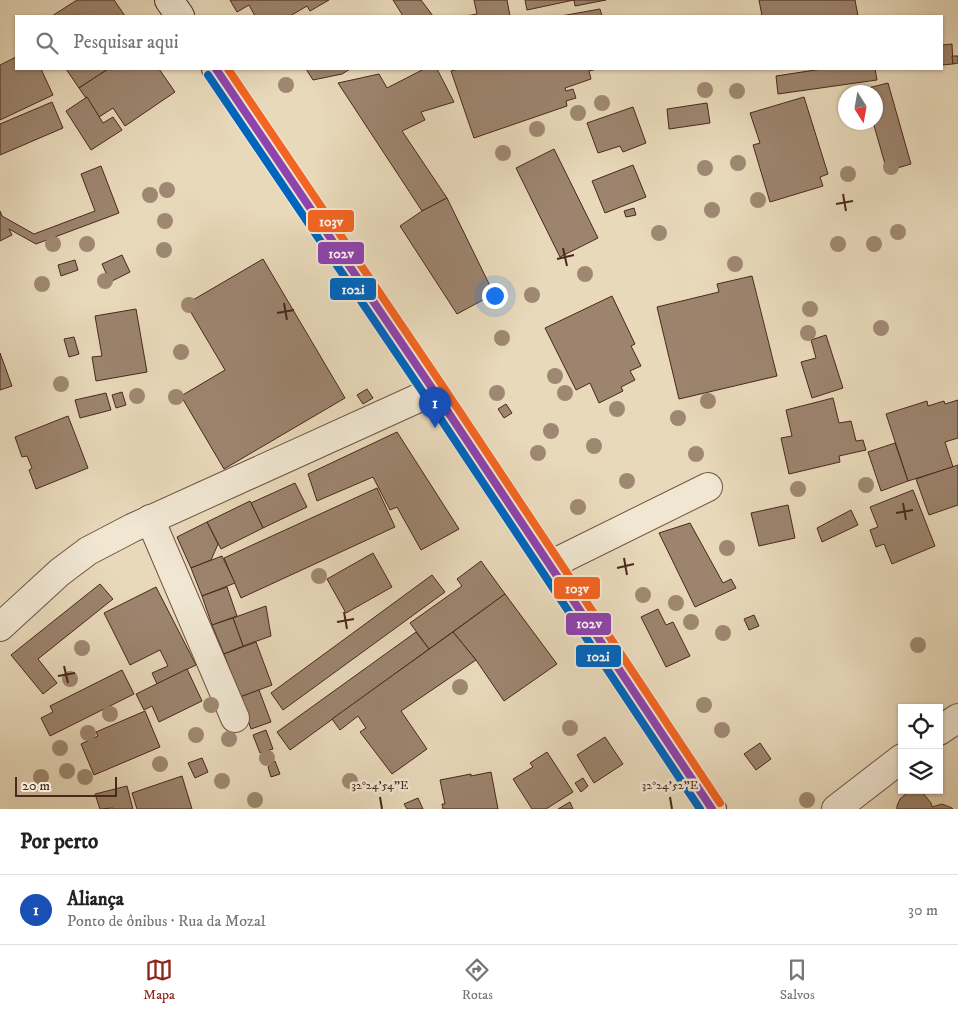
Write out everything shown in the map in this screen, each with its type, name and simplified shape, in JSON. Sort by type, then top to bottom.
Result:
[{"type":"street","points":[[169,0],[179,15]]},
{"type":"street","points":[[217,70],[434,391],[712,809]]},
{"type":"street","points":[[4,619],[88,551],[132,528],[434,391]]},
{"type":"street","points":[[550,565],[708,487]]},
{"type":"street","points":[[150,520],[235,718]]},
{"type":"street","points":[[943,728],[958,718]]},
{"type":"street","points":[[836,809],[898,761]]},
{"type":"building","points":[[77,0],[114,0],[124,15],[54,15]]},
{"type":"building","points":[[230,0],[329,0],[310,11],[307,6],[292,15],[254,15],[249,5],[237,12]]},
{"type":"building","points":[[393,0],[421,0],[432,15],[402,15]]},
{"type":"building","points":[[474,0],[507,0],[510,15],[472,15],[477,14]]},
{"type":"building","points":[[525,0],[574,0],[527,10]]},
{"type":"building","points":[[574,0],[606,0],[575,6]]},
{"type":"building","points":[[759,0],[855,0],[858,15],[762,15]]},
{"type":"building","points":[[600,9],[602,15],[567,15]]},
{"type":"building","points":[[952,44],[953,64],[943,65],[943,45]]},
{"type":"building","points":[[952,56],[958,56],[958,63],[953,64]]},
{"type":"building","points":[[15,58],[15,70],[41,70],[53,95],[0,120],[0,65]]},
{"type":"building","points":[[67,70],[106,70],[79,88]]},
{"type":"building","points":[[106,70],[160,70],[175,92],[125,126],[113,108],[99,117],[79,88]]},
{"type":"building","points":[[307,70],[348,70],[342,74],[313,80]]},
{"type":"building","points":[[422,70],[438,70],[454,102],[421,112],[425,120],[402,131],[447,198],[422,211],[338,83],[379,74],[387,88]]},
{"type":"building","points":[[593,70],[589,71],[591,79],[565,88],[566,91],[573,89],[576,98],[566,101],[567,106],[474,138],[451,71]]},
{"type":"building","points":[[815,70],[875,70],[877,80],[778,94],[776,76]]},
{"type":"building","points":[[888,83],[911,164],[887,171],[875,130],[883,130],[883,85],[880,85]]},
{"type":"building","points":[[87,97],[103,123],[113,117],[122,130],[91,150],[66,111]]},
{"type":"building","points":[[804,97],[828,174],[820,177],[823,186],[770,202],[753,145],[760,143],[750,113]]},
{"type":"building","points":[[52,102],[63,128],[0,155],[0,124]]},
{"type":"building","points":[[707,103],[710,123],[669,129],[667,109]]},
{"type":"building","points":[[633,107],[646,143],[623,152],[620,146],[598,153],[587,123]]},
{"type":"building","points":[[554,149],[598,238],[560,257],[516,168]]},
{"type":"building","points":[[633,165],[646,197],[605,213],[592,181]]},
{"type":"building","points":[[101,166],[119,213],[36,244],[9,229],[12,235],[0,241],[0,211],[2,216],[34,234],[95,211],[81,174]]},
{"type":"building","points":[[447,198],[494,294],[457,314],[400,226],[422,211]]},
{"type":"building","points":[[634,208],[636,215],[626,217],[624,211]]},
{"type":"building","points":[[122,255],[130,272],[110,282],[102,264]]},
{"type":"building","points":[[263,259],[345,398],[224,469],[181,396],[225,370],[186,304]]},
{"type":"building","points":[[75,260],[78,270],[61,276],[58,265]]},
{"type":"building","points":[[752,276],[777,376],[679,399],[657,307],[719,292],[717,284]]},
{"type":"building","points":[[612,296],[635,344],[631,346],[641,366],[630,371],[635,380],[621,387],[623,391],[599,403],[590,383],[576,390],[545,328]]},
{"type":"building","points":[[136,309],[147,372],[96,381],[92,357],[102,356],[95,316]]},
{"type":"building","points":[[826,335],[843,388],[812,398],[801,362],[816,358],[811,340]]},
{"type":"building","points":[[74,337],[79,354],[69,357],[64,339]]},
{"type":"building","points":[[0,353],[12,386],[0,390]]},
{"type":"building","points":[[367,389],[373,398],[363,404],[357,395]]},
{"type":"building","points":[[122,392],[126,405],[116,408],[112,395]]},
{"type":"building","points":[[106,393],[111,410],[80,418],[75,400]]},
{"type":"building","points":[[833,398],[839,423],[851,421],[856,441],[863,440],[866,450],[839,456],[840,462],[789,474],[781,438],[792,436],[786,410]]},
{"type":"building","points":[[958,400],[958,438],[945,442],[953,467],[908,481],[886,414],[927,401],[928,406],[944,401],[945,404]]},
{"type":"building","points":[[506,404],[512,413],[504,418],[498,409]]},
{"type":"building","points":[[68,416],[88,468],[36,489],[29,470],[32,468],[27,456],[22,457],[15,437]]},
{"type":"building","points":[[397,432],[459,529],[421,550],[397,507],[390,510],[373,477],[317,501],[308,474]]},
{"type":"building","points":[[895,443],[908,481],[881,491],[868,452]]},
{"type":"building","points":[[958,465],[958,505],[929,515],[916,479]]},
{"type":"building","points":[[295,483],[307,507],[263,528],[251,503]]},
{"type":"building","points":[[377,488],[395,527],[241,598],[224,558]]},
{"type":"building","points":[[913,490],[935,546],[892,564],[884,544],[876,547],[870,530],[878,527],[870,507]]},
{"type":"building","points":[[250,501],[263,528],[221,549],[207,522]]},
{"type":"building","points":[[788,505],[795,538],[759,546],[751,513]]},
{"type":"building","points":[[851,510],[858,525],[822,542],[817,528]]},
{"type":"building","points":[[207,522],[218,544],[211,560],[191,568],[177,537]]},
{"type":"building","points":[[690,523],[723,583],[731,579],[736,588],[695,607],[659,533]]},
{"type":"building","points":[[373,553],[392,587],[346,613],[327,579]]},
{"type":"building","points":[[222,556],[235,583],[202,596],[191,568]]},
{"type":"building","points":[[481,561],[505,594],[429,649],[410,623],[462,586],[457,579]]},
{"type":"building","points":[[432,575],[445,592],[283,710],[271,693]]},
{"type":"building","points":[[100,584],[113,599],[38,659],[57,683],[43,694],[11,655]]},
{"type":"building","points":[[156,587],[196,665],[157,684],[152,673],[168,666],[160,650],[130,665],[104,613]]},
{"type":"building","points":[[227,587],[237,616],[212,625],[202,596]]},
{"type":"building","points":[[505,594],[557,664],[504,701],[476,660],[453,632]]},
{"type":"building","points":[[266,606],[271,636],[243,646],[233,618]]},
{"type":"building","points":[[658,609],[666,625],[673,622],[690,656],[666,667],[641,617]]},
{"type":"building","points":[[754,615],[759,626],[749,630],[744,619]]},
{"type":"building","points":[[233,618],[243,646],[224,654],[212,625]]},
{"type":"building","points":[[416,632],[429,649],[290,750],[277,732]]},
{"type":"building","points":[[453,632],[476,660],[401,711],[427,749],[392,774],[360,732],[366,728],[358,716],[340,730],[332,719]]},
{"type":"building","points":[[256,642],[272,685],[240,697],[224,654]]},
{"type":"building","points":[[187,669],[202,701],[159,722],[152,706],[144,710],[136,694]]},
{"type":"building","points":[[122,670],[134,694],[50,736],[41,718],[53,712],[50,706]]},
{"type":"building","points":[[259,690],[271,722],[251,729],[240,697]]},
{"type":"building","points":[[145,711],[160,747],[94,775],[81,744],[98,736],[96,732]]},
{"type":"building","points":[[266,730],[273,749],[260,753],[253,735]]},
{"type":"building","points":[[605,737],[623,764],[594,783],[577,755]]},
{"type":"building","points":[[760,743],[771,759],[756,770],[744,754]]},
{"type":"building","points":[[547,752],[573,792],[546,809],[532,809],[513,779],[533,767],[530,763]]},
{"type":"building","points":[[202,758],[208,772],[195,778],[188,763]]},
{"type":"building","points":[[275,761],[280,774],[271,777],[268,767]]},
{"type":"building","points":[[491,772],[498,809],[443,809],[442,804],[445,804],[440,780]]},
{"type":"building","points":[[182,776],[192,809],[137,809],[132,793]]},
{"type":"building","points":[[583,778],[588,786],[581,792],[575,783]]},
{"type":"building","points":[[127,786],[133,809],[100,809],[95,794]]},
{"type":"building","points":[[906,794],[924,794],[932,807],[942,804],[953,809],[897,809],[900,799]]},
{"type":"building","points":[[418,798],[423,809],[407,809],[404,804]]},
{"type":"building","points":[[570,802],[573,809],[558,809]]},
{"type":"transit line","name":"102v","points":[[217,70],[434,391],[712,809]]},
{"type":"transit line","name":"103v","points":[[229,70],[442,385],[720,803]]},
{"type":"transit line","name":"102i","points":[[208,75],[426,397],[700,809]]},
{"type":"place","name":"Aliança","points":[[435,428]]}]
